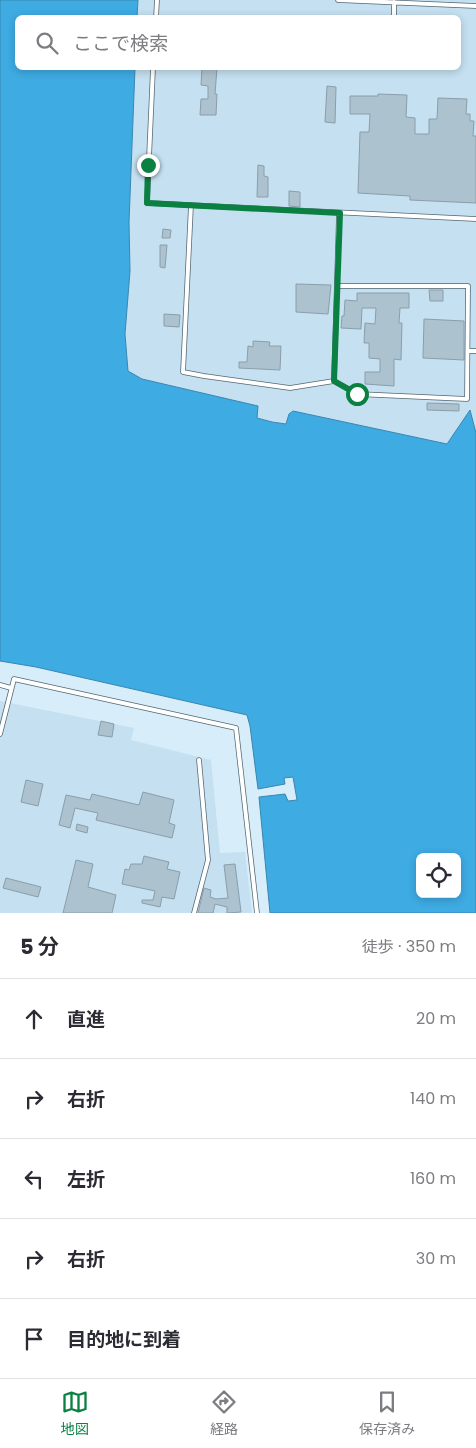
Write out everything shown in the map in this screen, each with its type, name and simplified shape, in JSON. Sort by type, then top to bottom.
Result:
[{"type":"lane","points":[[156,15],[157,0]]},
{"type":"lane","points":[[338,0],[476,6]]},
{"type":"lane","points":[[394,1],[394,15]]},
{"type":"lane","points":[[153,70],[147,203],[476,218]]},
{"type":"lane","points":[[191,205],[183,372],[290,388],[334,381],[357,394],[467,399],[468,286],[337,286]]},
{"type":"lane","points":[[334,381],[340,213]]},
{"type":"lane","points":[[468,351],[476,351]]},
{"type":"lane","points":[[0,734],[14,679],[236,728],[257,913]]},
{"type":"lane","points":[[0,685],[12,688]]},
{"type":"lane","points":[[194,913],[208,860],[200,760]]},
{"type":"shaded area","points":[[138,0],[476,0],[476,433],[470,410],[447,444],[293,411],[289,414],[286,424],[256,418],[258,406],[142,379],[128,371],[125,334],[130,271],[129,222],[135,70],[461,70],[461,15],[137,15]]},
{"type":"shaded area","points":[[0,701],[134,728],[131,740],[211,760],[220,853],[245,852],[252,913],[0,913]]},
{"type":"water","points":[[0,0],[138,0],[137,15],[15,15],[15,70],[135,70],[129,222],[130,271],[125,334],[128,371],[142,379],[258,406],[257,418],[272,422],[286,424],[289,414],[293,411],[447,444],[470,410],[476,433],[476,913],[270,913],[259,797],[285,794],[288,801],[297,800],[293,777],[284,778],[285,784],[258,789],[247,715],[36,667],[0,661]]},
{"type":"building","points":[[202,70],[217,70],[216,115],[200,115],[201,99],[208,99],[208,86],[201,85]]},
{"type":"building","points":[[327,86],[336,87],[335,123],[325,122]]},
{"type":"building","points":[[378,94],[407,95],[406,117],[415,118],[415,134],[429,134],[429,119],[437,119],[438,98],[467,99],[466,114],[470,114],[470,121],[474,121],[473,136],[476,136],[476,203],[410,200],[410,196],[358,193],[360,132],[369,132],[370,114],[350,114],[350,96],[378,96]]},
{"type":"building","points":[[258,165],[264,166],[264,176],[268,177],[268,197],[257,197]]},
{"type":"building","points":[[289,191],[300,192],[300,207],[289,206]]},
{"type":"building","points":[[163,229],[171,230],[170,238],[162,238]]},
{"type":"building","points":[[160,245],[167,245],[165,268],[160,267]]},
{"type":"building","points":[[296,284],[331,285],[328,314],[296,312]]},
{"type":"building","points":[[429,290],[443,290],[443,301],[430,301]]},
{"type":"building","points":[[357,293],[409,293],[409,308],[400,308],[399,323],[402,323],[401,360],[394,359],[394,386],[365,384],[365,372],[380,372],[380,359],[369,358],[369,343],[364,343],[365,323],[375,324],[376,308],[362,308],[361,329],[341,328],[345,300],[357,301]]},
{"type":"building","points":[[164,314],[180,315],[179,327],[164,326]]},
{"type":"building","points":[[424,319],[464,321],[464,360],[423,358]]},
{"type":"building","points":[[253,341],[270,342],[269,346],[281,346],[280,370],[239,368],[239,362],[247,362],[248,346],[253,347]]},
{"type":"building","points":[[427,403],[459,404],[459,411],[427,410]]},
{"type":"building","points":[[101,721],[114,724],[112,737],[98,735]]},
{"type":"building","points":[[26,780],[43,784],[38,806],[21,802]]},
{"type":"building","points":[[143,792],[174,800],[169,823],[175,825],[172,838],[96,820],[98,813],[75,808],[70,828],[59,825],[66,795],[90,800],[92,794],[139,805]]},
{"type":"building","points":[[77,824],[88,827],[87,833],[76,830]]},
{"type":"building","points":[[144,856],[169,862],[167,869],[180,872],[174,899],[162,897],[160,907],[142,903],[142,900],[153,900],[155,891],[122,884],[125,869],[129,870],[131,864],[142,864]]},
{"type":"building","points":[[76,860],[93,864],[88,887],[116,895],[112,913],[63,913]]},
{"type":"building","points":[[235,864],[241,912],[227,913],[227,907],[215,904],[213,913],[198,913],[204,888],[211,890],[210,897],[216,899],[228,898],[224,865]]},
{"type":"building","points":[[6,878],[41,887],[38,897],[3,888]]},
{"type":"route","points":[[148,165],[147,203],[340,213],[334,381],[357,394]]}]
